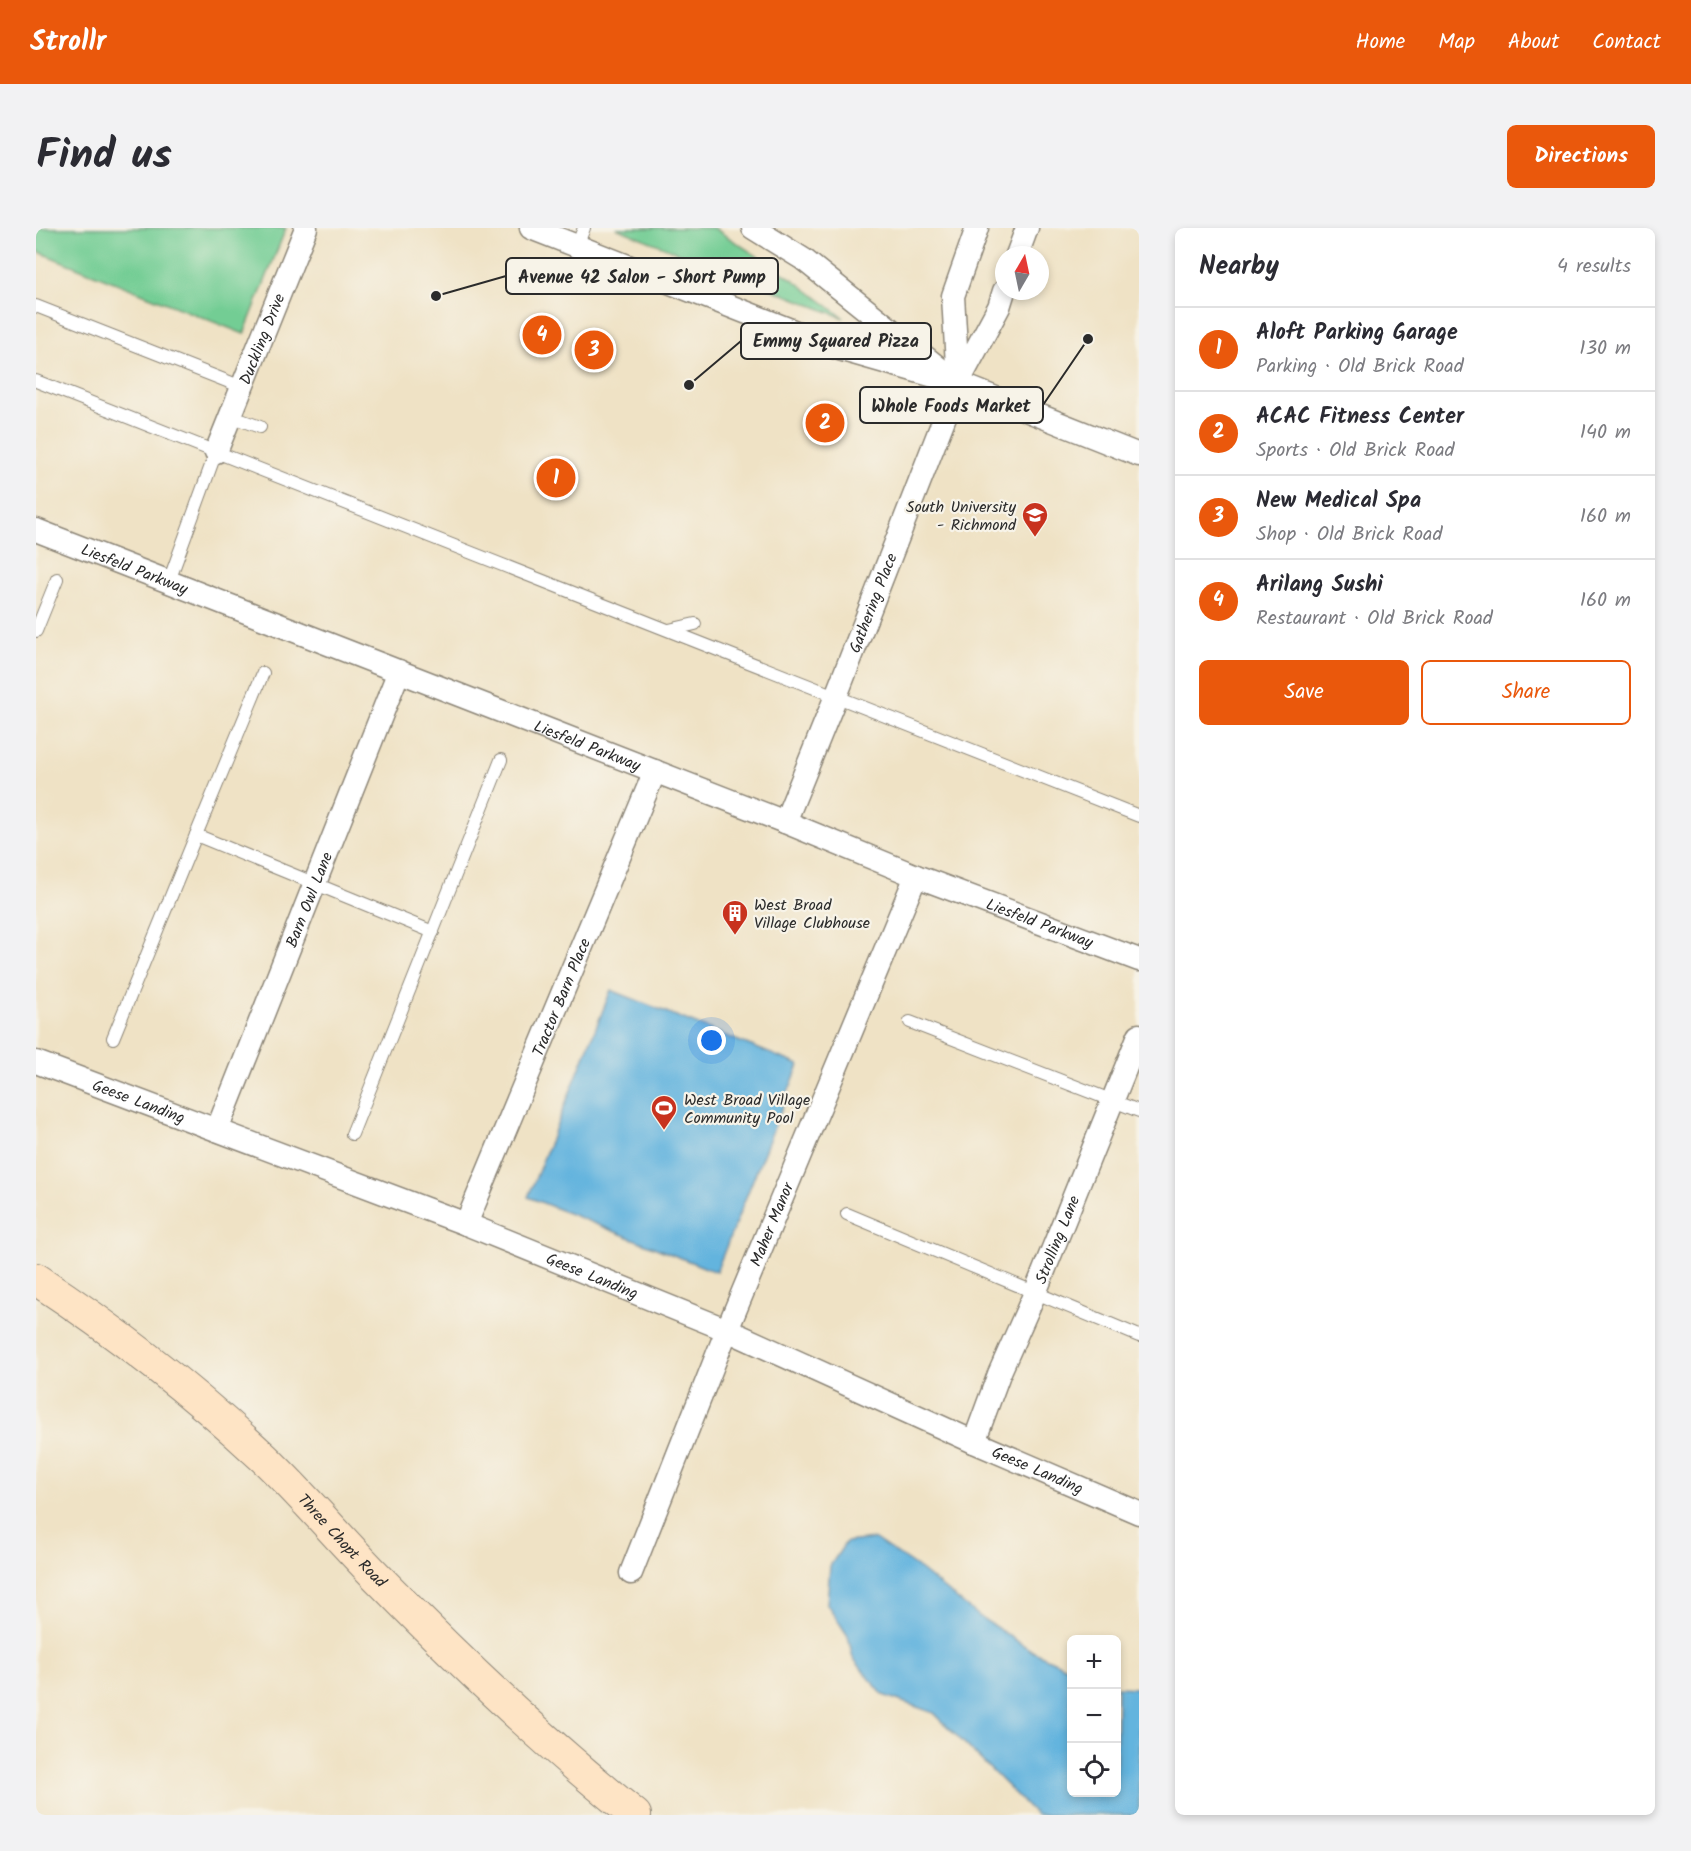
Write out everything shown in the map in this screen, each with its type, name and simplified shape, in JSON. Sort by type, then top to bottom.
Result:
[{"type":"main road","name":"Three Chopt Road","points":[[36,1279],[91,1315],[209,1408],[266,1460],[382,1582],[494,1693],[635,1815]]},
{"type":"street","name":"Duckling Drive","points":[[216,452],[306,228]]},
{"type":"street","points":[[531,228],[580,237],[839,349],[958,383],[1139,455]]},
{"type":"street","points":[[753,228],[802,258],[958,383]]},
{"type":"street","name":"Gathering Place","points":[[958,383],[953,296],[977,228]]},
{"type":"street","points":[[1020,246],[1027,228]]},
{"type":"street","name":"Gathering Place","points":[[785,822],[958,383],[1001,300]]},
{"type":"street","name":"Liesfeld Parkway","points":[[36,530],[785,822],[916,876],[1139,960]]},
{"type":"street","name":"Barn Owl Lane","points":[[217,1130],[399,671]]},
{"type":"street","name":"Tractor Barn Place","points":[[466,1224],[655,771]]},
{"type":"street","name":"Maher Manor","points":[[631,1573],[727,1330],[916,876]]},
{"type":"street","name":"Strolling Lane","points":[[974,1442],[999,1374],[1035,1293],[1139,1035]]},
{"type":"street","name":"Geese Landing","points":[[36,1062],[466,1224],[727,1330],[974,1442],[1139,1513]]},
{"type":"lane","points":[[36,306],[242,387]]},
{"type":"lane","points":[[36,381],[1139,816]]},
{"type":"lane","points":[[230,416],[260,427]]},
{"type":"lane","points":[[169,581],[216,452]]},
{"type":"lane","points":[[36,631],[57,579]]},
{"type":"lane","points":[[669,630],[695,624]]},
{"type":"lane","points":[[113,1038],[263,673]]},
{"type":"lane","points":[[352,1134],[501,759]]},
{"type":"lane","points":[[196,835],[433,932]]},
{"type":"lane","points":[[910,1023],[1139,1111]]},
{"type":"lane","points":[[848,1214],[1139,1336]]},
{"type":"green space","points":[[36,228],[286,228],[244,334],[36,251]]},
{"type":"green space","points":[[616,228],[714,228],[794,280],[844,318]]},
{"type":"water","name":"West Broad Village Community Pool","points":[[611,990],[799,1065],[716,1272],[528,1197]]},
{"type":"water","points":[[875,1539],[918,1568],[977,1615],[1034,1652],[1067,1667],[1067,1797],[1121,1797],[1121,1687],[1139,1688],[1139,1815],[1036,1815],[934,1713],[883,1695],[853,1658],[848,1636],[827,1604],[830,1566],[846,1542]]},
{"type":"place","name":"Avenue 42 Salon - Short Pump","points":[[436,296]]},
{"type":"place","name":"Arilang Sushi","points":[[542,335]]},
{"type":"place","name":"Whole Foods Market","points":[[1088,339]]},
{"type":"place","name":"New Medical Spa","points":[[594,350]]},
{"type":"place","name":"Emmy Squared Pizza","points":[[689,385]]},
{"type":"place","name":"ACAC Fitness Center","points":[[825,423]]},
{"type":"place","name":"Aloft Parking Garage","points":[[556,478]]},
{"type":"place","name":"South University - Richmond","points":[[1035,538]]},
{"type":"place","name":"West Broad Village Clubhouse","points":[[735,936]]},
{"type":"place","name":"West Broad Village Community Pool","points":[[664,1131]]}]
